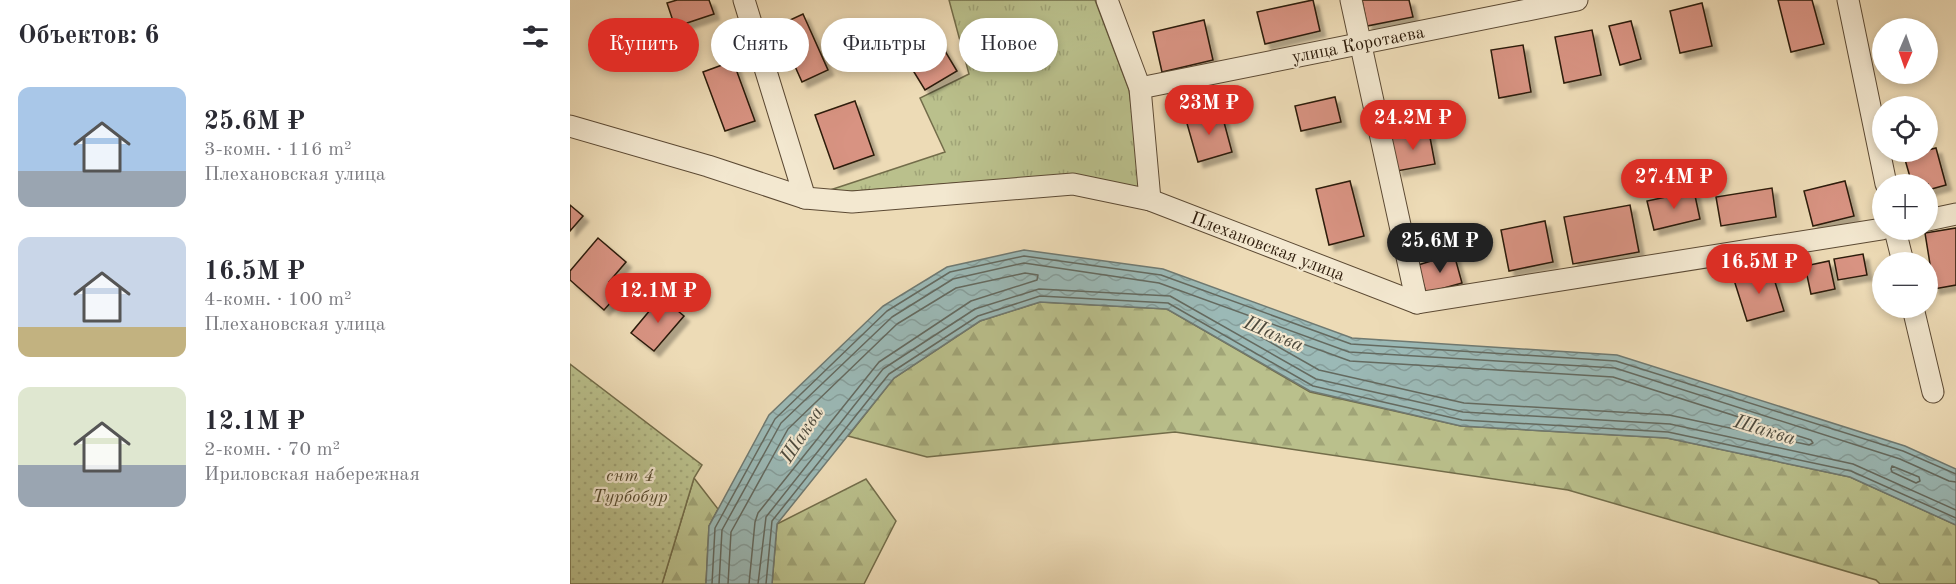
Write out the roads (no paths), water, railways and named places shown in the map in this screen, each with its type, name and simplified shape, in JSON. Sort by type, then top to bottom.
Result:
[{"type":"street","points":[[744,0],[805,198]]},
{"type":"street","points":[[1107,0],[1140,88],[1150,200]]},
{"type":"street","points":[[1351,0],[1417,303],[1872,232]]},
{"type":"street","name":"улица Коротаева","points":[[1140,88],[1577,0]]},
{"type":"street","points":[[1848,0],[1884,174]]},
{"type":"street","name":"Плехановская улица","points":[[570,126],[708,166],[805,198],[852,202],[1073,184],[1150,200],[1417,303]]},
{"type":"street","points":[[1938,218],[1956,214]]},
{"type":"street","points":[[1915,318],[1933,392]]},
{"type":"water","name":"Шаква","points":[[1024,250],[1163,269],[1352,338],[1617,355],[1905,446],[1956,469],[1956,525],[1850,477],[1667,438],[1461,426],[1310,391],[1167,309],[1040,302],[980,321],[894,378],[777,524],[772,584],[706,584],[709,526],[769,415],[883,306],[947,267]]},
{"type":"park label","name":"снт 4 Турбобур","points":[[630,485]]}]
